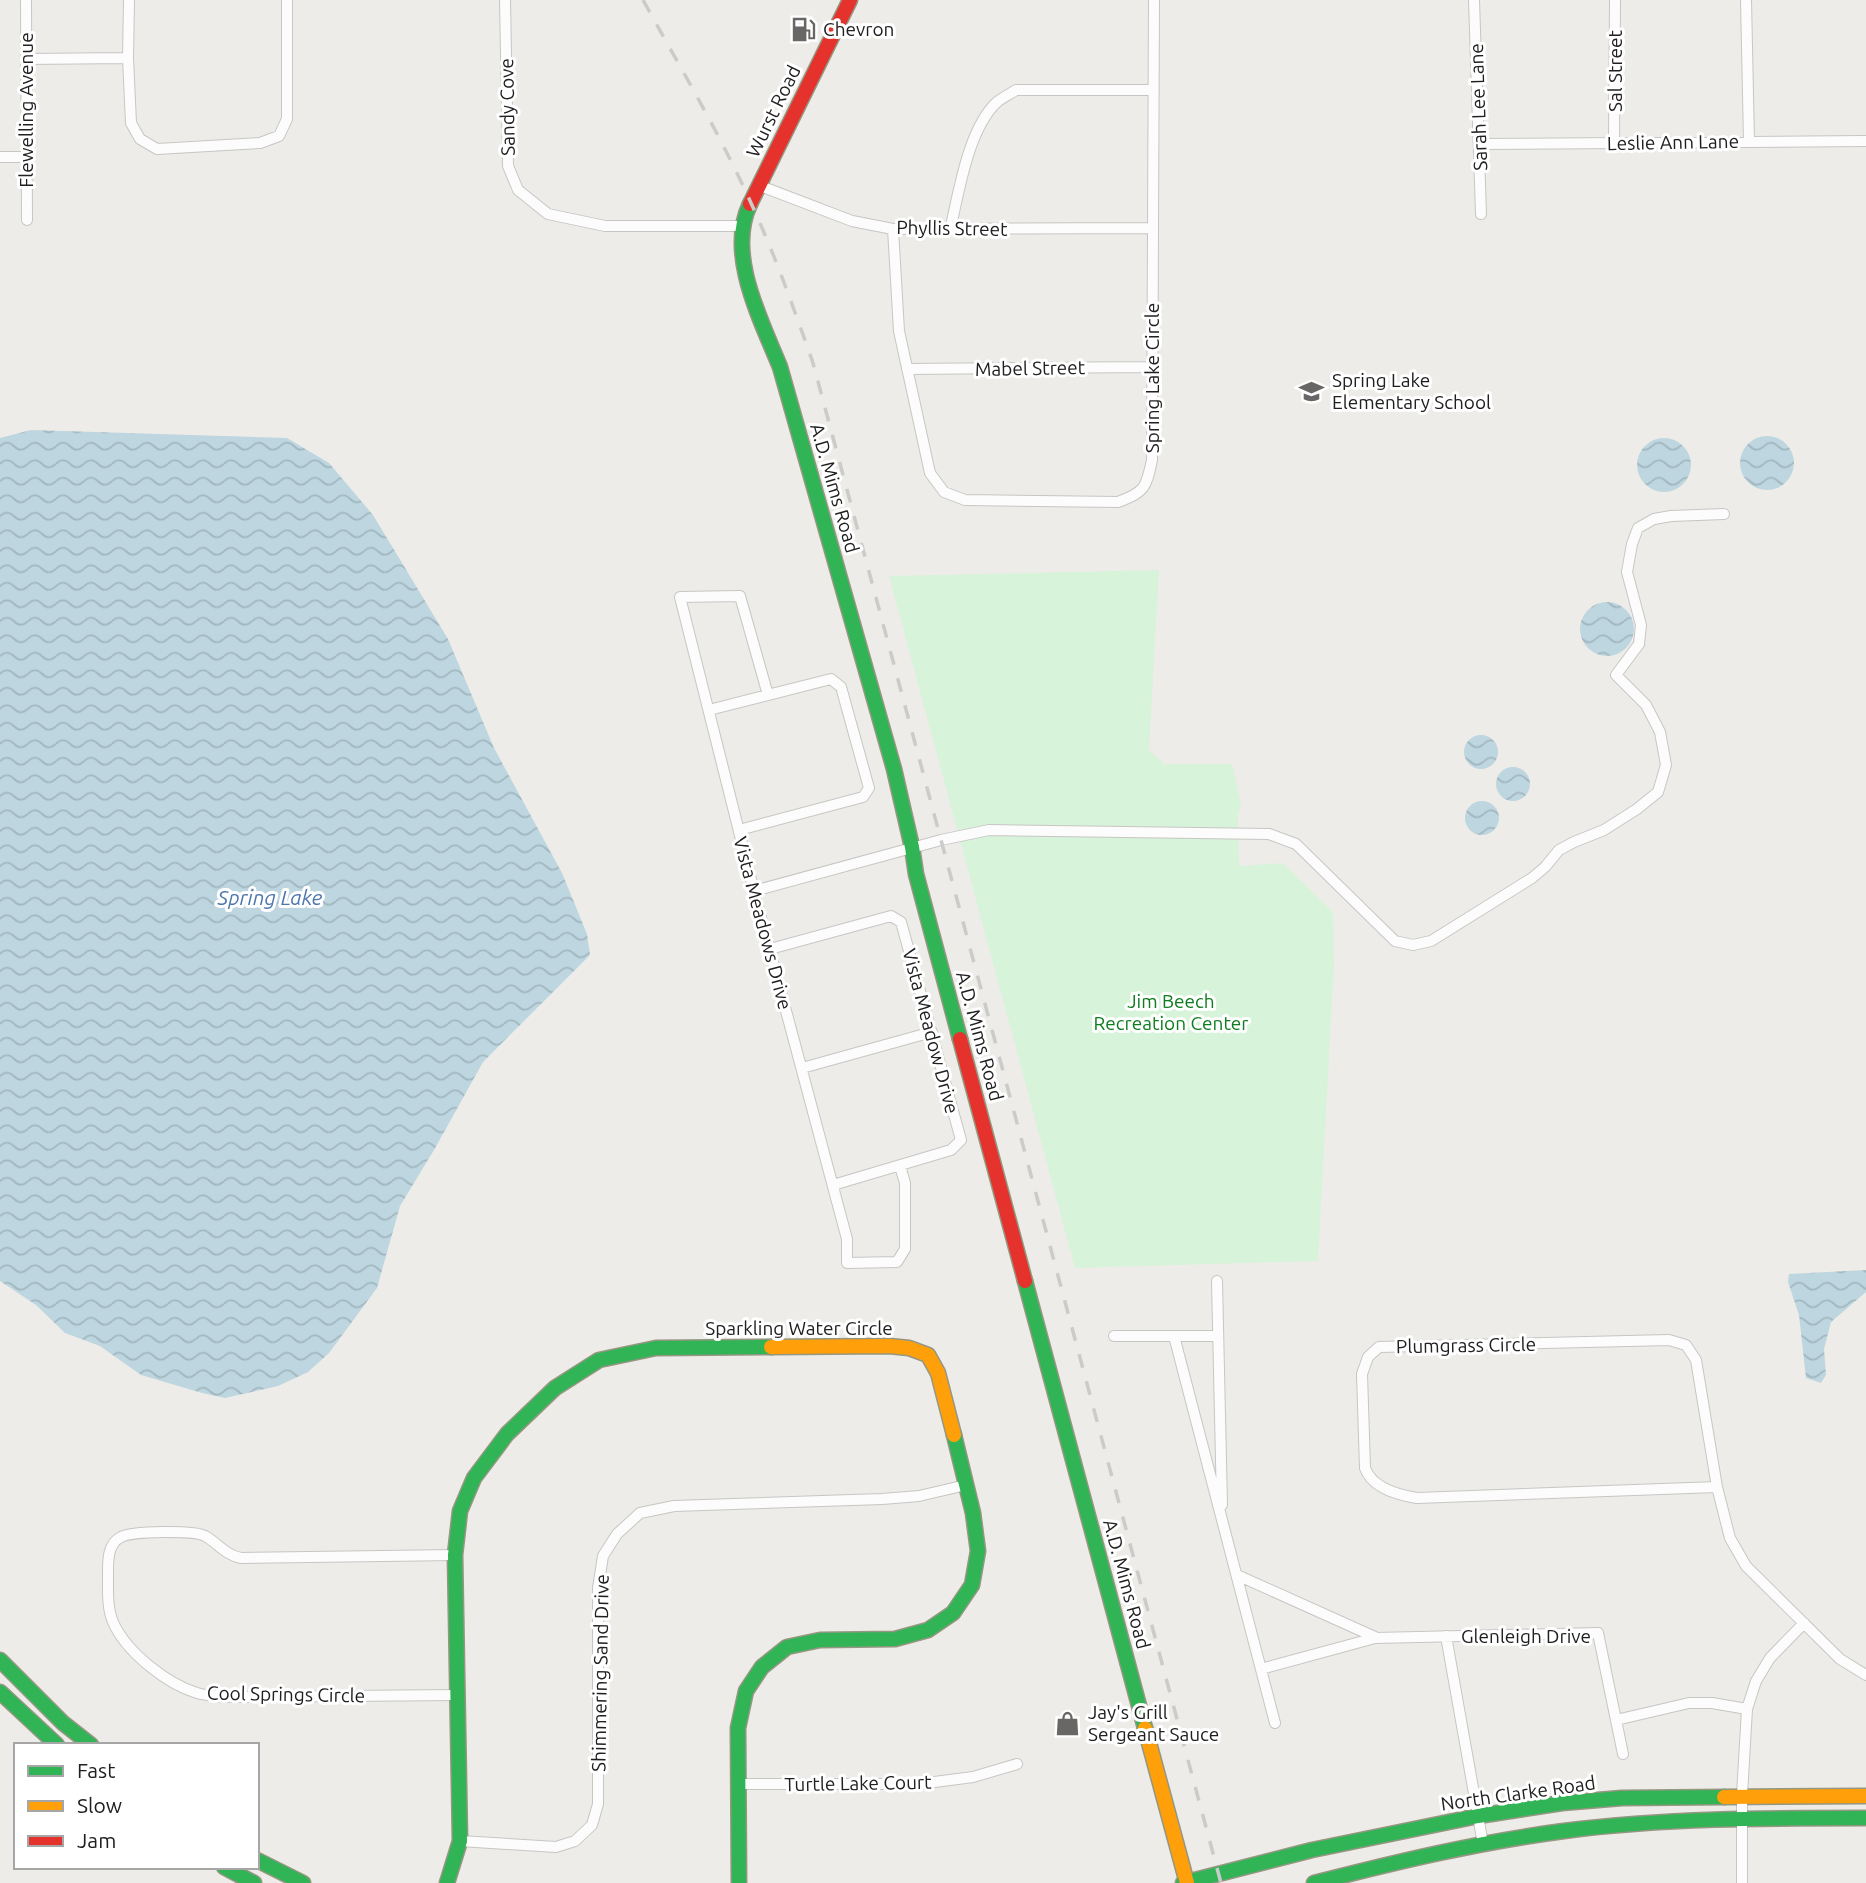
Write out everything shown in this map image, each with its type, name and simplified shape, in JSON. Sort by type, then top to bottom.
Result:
[{"type":"street","name":"Flewelling Avenue","points":[[26,0],[27,220]]},
{"type":"street","points":[[129,0],[131,123],[140,139],[157,149],[260,143],[279,136],[287,119],[287,0]]},
{"type":"street","name":"Sandy Cove","points":[[505,0],[508,166],[518,190],[548,214],[605,226],[741,226]]},
{"type":"street","name":"Wurst Road","points":[[751,202],[850,0]]},
{"type":"street","name":"Spring Lake Circle","points":[[893,229],[899,331],[930,473],[944,492],[965,500],[1118,502],[1138,495],[1148,480],[1152,460],[1154,0]]},
{"type":"street","name":"Sarah Lee Lane","points":[[1474,0],[1481,214]]},
{"type":"street","name":"Sal Street","points":[[1614,143],[1615,0]]},
{"type":"street","points":[[1746,0],[1749,142]]},
{"type":"street","points":[[26,59],[128,58]]},
{"type":"street","points":[[950,230],[970,150],[986,115],[998,102],[1016,90],[1153,90]]},
{"type":"street","name":"Leslie Ann Lane","points":[[1480,144],[1866,141]]},
{"type":"street","points":[[0,157],[26,157]]},
{"type":"street","name":"Phyllis Street","points":[[758,185],[852,221],[893,229],[1153,228]]},
{"type":"street","name":"A.D. Mims Road","points":[[751,202],[741,226],[744,268],[780,367],[894,769],[920,887],[1186,1883]]},
{"type":"street","name":"Mabel Street","points":[[907,369],[1153,367]]},
{"type":"street","points":[[754,891],[912,847],[989,830],[1269,834],[1296,844],[1395,941],[1413,945],[1431,941],[1532,878],[1559,850],[1604,830],[1658,792],[1666,765],[1660,732],[1646,705],[1616,676],[1639,644],[1641,625],[1628,572],[1632,544],[1638,528],[1654,519],[1724,514]]},
{"type":"street","name":"Vista Meadows Drive","points":[[768,695],[740,596],[680,597],[754,891],[847,1238],[846,1263],[897,1262],[905,1249],[905,1183],[901,1166]]},
{"type":"street","points":[[709,710],[831,679],[841,687],[869,788],[863,797],[739,830]]},
{"type":"street","name":"Vista Meadow Drive","points":[[770,948],[891,916],[901,922],[961,1140],[951,1150],[833,1185]]},
{"type":"street","points":[[802,1068],[932,1032]]},
{"type":"street","points":[[1217,1281],[1223,1523]]},
{"type":"street","points":[[1114,1336],[1218,1336]]},
{"type":"street","points":[[1174,1336],[1275,1723]]},
{"type":"street","name":"Plumgrass Circle","points":[[1717,1487],[1417,1498],[1397,1495],[1368,1477],[1365,1468],[1362,1374],[1368,1357],[1379,1347],[1669,1340],[1686,1345],[1696,1360],[1717,1487],[1730,1538],[1746,1566],[1840,1659],[1866,1675]]},
{"type":"street","name":"Sparkling Water Circle","points":[[447,1883],[460,1841],[455,1555],[460,1511],[474,1478],[507,1434],[555,1388],[599,1360],[656,1348],[909,1348],[928,1356],[937,1373],[973,1513],[978,1551],[972,1585],[953,1613],[928,1630],[895,1639],[820,1640],[787,1647],[762,1667],[746,1691],[738,1728],[740,1883]]},
{"type":"street","name":"Shimmering Sand Drive","points":[[460,1841],[556,1847],[575,1841],[592,1825],[597,1804],[597,1588],[603,1556],[617,1534],[640,1513],[674,1506],[919,1496],[966,1485]]},
{"type":"street","name":"Cool Springs Circle","points":[[455,1555],[241,1558],[232,1556],[203,1534],[187,1532],[121,1537],[111,1547],[107,1560],[108,1604],[121,1635],[156,1671],[197,1693],[240,1697],[458,1695]]},
{"type":"street","name":"Glenleigh Drive","points":[[1237,1575],[1376,1637]]},
{"type":"street","points":[[1742,1883],[1742,1796],[1747,1709],[1756,1681],[1770,1658],[1804,1623]]},
{"type":"street","name":"Glenleigh Drive","points":[[1261,1669],[1376,1637],[1598,1633],[1623,1755]]},
{"type":"street","points":[[1447,1636],[1483,1844]]},
{"type":"street","points":[[0,1660],[63,1723],[88,1743]]},
{"type":"street","points":[[0,1692],[55,1743]]},
{"type":"street","points":[[1616,1720],[1689,1703],[1712,1703],[1747,1709]]},
{"type":"street","name":"Turtle Lake Court","points":[[738,1784],[919,1784],[973,1777],[1017,1764]]},
{"type":"street","name":"North Clarke Road","points":[[1186,1883],[1312,1850],[1478,1816],[1562,1803],[1622,1798],[1866,1796]]},
{"type":"street","points":[[1314,1883],[1381,1865],[1483,1844],[1599,1827],[1742,1818],[1866,1818]]},
{"type":"street","points":[[259,1861],[303,1883]]},
{"type":"street","points":[[228,1869],[254,1883]]},
{"type":"green space","name":"Jim Beech Recreation Center","points":[[1159,570],[1149,750],[1164,764],[1232,764],[1241,804],[1238,815],[1239,866],[1283,863],[1333,912],[1334,964],[1318,1261],[1075,1268],[889,576]]},
{"type":"water","name":"Spring Lake","points":[[31,430],[287,438],[329,463],[373,515],[448,639],[494,748],[562,873],[587,934],[590,955],[483,1062],[400,1206],[377,1288],[329,1353],[308,1372],[278,1386],[225,1398],[141,1375],[100,1346],[65,1333],[36,1305],[0,1281],[0,438]]},
{"type":"water","points":[[1767,436],[1786,444],[1794,463],[1786,482],[1767,490],[1748,482],[1740,463],[1748,444]]},
{"type":"water","points":[[1664,438],[1683,446],[1691,465],[1683,484],[1664,492],[1645,484],[1637,465],[1645,446]]},
{"type":"water","points":[[1607,602],[1626,610],[1634,629],[1626,648],[1607,656],[1588,648],[1580,629],[1588,610]]},
{"type":"water","points":[[1481,735],[1493,740],[1498,752],[1493,764],[1481,769],[1469,764],[1464,752],[1469,740]]},
{"type":"water","points":[[1513,767],[1525,772],[1530,784],[1525,796],[1513,801],[1501,796],[1496,784],[1501,772]]},
{"type":"water","points":[[1482,801],[1494,806],[1499,818],[1494,830],[1482,835],[1470,830],[1465,818],[1470,806]]},
{"type":"water","points":[[1866,1270],[1866,1292],[1831,1322],[1824,1349],[1826,1375],[1821,1383],[1806,1378],[1799,1315],[1788,1282],[1789,1274]]},
{"type":"railway","points":[[643,0],[739,177],[776,262],[813,363],[1221,1883]]},
{"type":"traffic: fast","points":[[750,204],[744,223],[742,244],[749,287],[780,367],[894,769],[916,874],[960,1039]]},
{"type":"traffic: fast","points":[[1025,1281],[1145,1728]]},
{"type":"traffic: fast","points":[[447,1883],[460,1841],[455,1555],[460,1511],[474,1478],[507,1434],[555,1388],[599,1360],[656,1348],[771,1347]]},
{"type":"traffic: fast","points":[[739,1883],[738,1728],[746,1691],[762,1667],[787,1647],[820,1640],[895,1639],[928,1630],[953,1613],[972,1585],[978,1551],[973,1513],[954,1435]]},
{"type":"traffic: fast","points":[[0,1660],[63,1723],[88,1743]]},
{"type":"traffic: fast","points":[[0,1692],[55,1743]]},
{"type":"traffic: fast","points":[[1183,1883],[1312,1850],[1478,1816],[1562,1803],[1622,1798],[1724,1797]]},
{"type":"traffic: fast","points":[[1314,1883],[1438,1853],[1564,1831],[1677,1821],[1866,1818]]},
{"type":"traffic: fast","points":[[259,1861],[303,1883]]},
{"type":"traffic: fast","points":[[228,1869],[254,1883]]},
{"type":"traffic: slow","points":[[771,1347],[889,1346],[909,1348],[928,1355],[938,1373],[954,1435]]},
{"type":"traffic: slow","points":[[1145,1728],[1187,1883]]},
{"type":"traffic: slow","points":[[1724,1797],[1866,1796]]},
{"type":"traffic: jam","points":[[750,204],[850,0]]},
{"type":"traffic: jam","points":[[960,1039],[1025,1281]]},
{"type":"place","name":"Chevron","points":[[803,29]]},
{"type":"place","name":"Spring Lake Elementary School","points":[[1312,391]]},
{"type":"place","name":"Jay's Grill Sergeant Sauce","points":[[1068,1723]]}]
